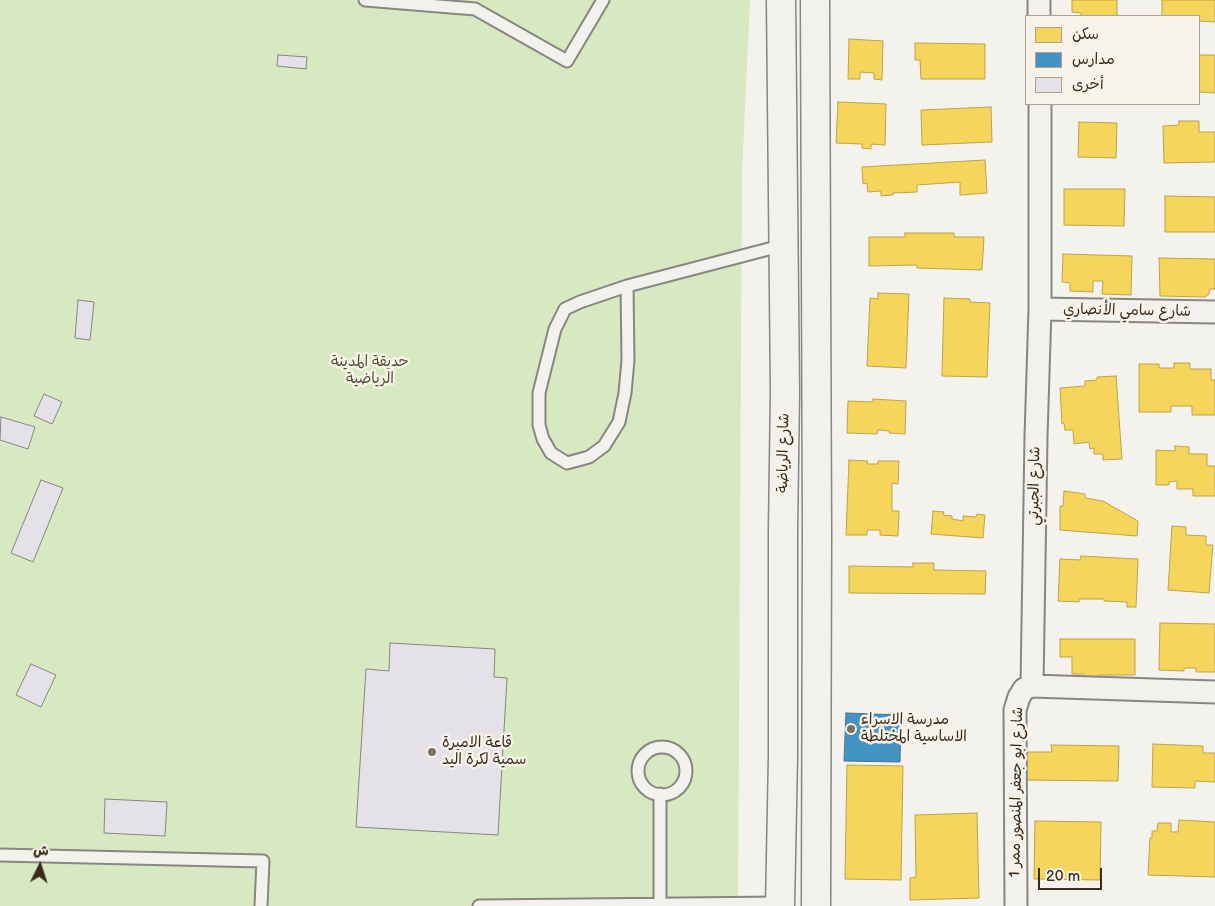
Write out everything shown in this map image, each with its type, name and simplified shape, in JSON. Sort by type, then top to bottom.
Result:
[{"type":"main road","name":"شارع الرياضة","points":[[780,905],[783,757],[785,392],[781,0]]},
{"type":"main road","points":[[815,0],[816,906]]},
{"type":"main road","points":[[783,530],[817,531]]},
{"type":"street","points":[[1039,0],[1039,15]]},
{"type":"street","name":"شارع الجبرتي","points":[[1032,686],[1040,309],[1040,105]]},
{"type":"street","name":"شارع سامي الأنصاري","points":[[1040,309],[1215,312]]},
{"type":"street","points":[[1032,686],[1215,692]]},
{"type":"street","name":"شارع ابو جعفر المنصور ممر 1","points":[[1016,906],[1015,710],[1024,689],[1032,686]]},
{"type":"lane","points":[[365,0],[475,9],[567,61],[603,0]]},
{"type":"lane","points":[[627,286],[628,360],[620,422],[604,446],[589,457],[567,463],[551,453],[543,439],[539,425],[539,393],[555,329],[565,309],[627,286],[784,245]]},
{"type":"lane","points":[[661,747],[675,751],[681,757],[686,771],[680,786],[674,791],[660,794],[645,788],[640,782],[638,774],[641,759],[646,753],[661,747]]},
{"type":"lane","points":[[660,794],[660,904]]},
{"type":"lane","points":[[0,854],[263,861],[261,906]]},
{"type":"lane","points":[[479,906],[780,905]]},
{"type":"green space","name":"حديقة المدينة الرياضية","points":[[0,0],[750,0],[742,174],[738,906],[0,906]]},
{"type":"building: سكن","points":[[1072,0],[1117,0],[1117,15],[1081,15],[1081,13],[1072,12]]},
{"type":"building: سكن","points":[[1162,0],[1215,0],[1215,22],[1200,21],[1200,15],[1162,15]]},
{"type":"building: سكن","points":[[849,39],[883,41],[882,80],[874,79],[874,73],[860,72],[860,79],[848,79]]},
{"type":"building: سكن","points":[[915,43],[985,44],[985,79],[921,79],[920,60],[915,60]]},
{"type":"building: سكن","points":[[1200,55],[1215,55],[1215,93],[1200,92]]},
{"type":"building: سكن","points":[[838,102],[886,104],[885,145],[871,144],[871,149],[862,148],[862,144],[836,143]]},
{"type":"building: سكن","points":[[991,107],[992,142],[922,145],[921,110]]},
{"type":"building: سكن","points":[[1179,121],[1199,121],[1199,132],[1215,132],[1215,162],[1164,163],[1163,126],[1179,125]]},
{"type":"building: سكن","points":[[1079,122],[1117,123],[1116,158],[1078,157]]},
{"type":"building: سكن","points":[[985,160],[987,193],[960,195],[960,182],[917,185],[917,192],[893,193],[893,195],[881,196],[881,191],[868,192],[867,183],[863,184],[862,167]]},
{"type":"building: سكن","points":[[1064,189],[1125,189],[1124,226],[1064,225]]},
{"type":"building: سكن","points":[[1165,196],[1215,197],[1215,232],[1165,232]]},
{"type":"building: سكن","points":[[905,233],[954,233],[954,237],[984,237],[982,270],[917,268],[917,265],[869,266],[869,237],[905,237]]},
{"type":"building: سكن","points":[[1063,254],[1132,256],[1131,295],[1102,294],[1103,281],[1093,281],[1093,292],[1070,291],[1070,283],[1062,282]]},
{"type":"building: سكن","points":[[1159,258],[1215,259],[1215,289],[1210,289],[1209,294],[1205,297],[1160,296]]},
{"type":"building: سكن","points":[[878,293],[909,294],[906,368],[867,366],[870,298],[878,299]]},
{"type":"building: سكن","points":[[944,298],[970,299],[970,302],[990,303],[987,377],[942,376]]},
{"type":"building: سكن","points":[[1174,363],[1190,363],[1190,369],[1211,369],[1211,380],[1215,380],[1215,415],[1192,415],[1192,406],[1171,406],[1171,412],[1139,412],[1139,364],[1159,364],[1159,368],[1174,368]]},
{"type":"building: سكن","points":[[1116,376],[1122,459],[1103,460],[1103,454],[1094,454],[1094,448],[1090,449],[1089,442],[1074,444],[1073,430],[1065,430],[1064,423],[1062,424],[1060,388],[1085,386],[1085,381],[1097,380],[1097,377]]},
{"type":"building: سكن","points":[[873,399],[906,401],[905,434],[878,430],[877,434],[847,433],[848,401],[873,402]]},
{"type":"building: سكن","points":[[1175,446],[1189,447],[1189,454],[1207,454],[1207,466],[1215,466],[1215,496],[1193,496],[1193,489],[1177,489],[1177,481],[1169,482],[1169,485],[1156,485],[1156,450],[1175,451]]},
{"type":"building: سكن","points":[[849,460],[868,461],[867,464],[878,464],[878,461],[899,461],[898,484],[892,483],[892,511],[899,511],[898,536],[880,535],[880,530],[867,530],[867,535],[846,535]]},
{"type":"building: سكن","points":[[1064,491],[1085,494],[1085,498],[1103,501],[1138,521],[1137,536],[1060,530],[1060,506],[1063,506]]},
{"type":"building: سكن","points":[[933,511],[944,512],[943,515],[952,516],[952,519],[963,521],[963,516],[976,517],[977,514],[985,515],[983,538],[931,534]]},
{"type":"building: سكن","points":[[1172,526],[1186,527],[1186,535],[1206,536],[1206,545],[1213,545],[1209,593],[1168,590]]},
{"type":"building: سكن","points":[[1081,556],[1138,559],[1136,607],[1127,607],[1127,602],[1104,601],[1104,599],[1079,599],[1079,602],[1058,601],[1060,559],[1080,560]]},
{"type":"building: سكن","points":[[913,563],[934,563],[934,570],[986,571],[985,594],[849,593],[849,566],[913,567]]},
{"type":"building: سكن","points":[[1160,623],[1215,624],[1215,672],[1196,672],[1196,668],[1184,668],[1184,671],[1159,670]]},
{"type":"building: سكن","points":[[1060,639],[1135,639],[1135,675],[1098,675],[1098,680],[1084,680],[1084,674],[1072,674],[1072,657],[1060,657]]},
{"type":"building: سكن","points":[[1153,744],[1203,746],[1203,753],[1215,753],[1215,782],[1195,781],[1195,788],[1152,787]]},
{"type":"building: سكن","points":[[1051,745],[1119,746],[1118,781],[1023,780],[1024,752],[1052,752]]},
{"type":"building: سكن","points":[[847,765],[903,766],[901,880],[845,879]]},
{"type":"building: سكن","points":[[977,813],[979,898],[910,900],[910,878],[916,877],[915,815]]},
{"type":"building: سكن","points":[[1179,820],[1215,822],[1215,877],[1148,875],[1152,831],[1157,831],[1158,823],[1171,823],[1171,832],[1178,832]]},
{"type":"building: سكن","points":[[1035,821],[1101,822],[1100,880],[1034,879]]},
{"type":"building: مدارس","points":[[846,713],[901,715],[900,762],[844,761]]},
{"type":"building: أخرى","points":[[278,55],[307,57],[306,69],[277,66]]},
{"type":"building: أخرى","points":[[78,300],[94,302],[90,340],[75,338]]},
{"type":"building: أخرى","points":[[44,394],[62,402],[52,424],[34,416]]},
{"type":"building: أخرى","points":[[1,417],[35,427],[28,449],[0,440]]},
{"type":"building: أخرى","points":[[41,480],[63,488],[33,562],[11,553]]},
{"type":"building: أخرى","name":"قاعة الاميرة سمية لكرة اليد","points":[[390,643],[495,649],[494,677],[507,678],[498,835],[356,827],[366,669],[389,671]]},
{"type":"building: أخرى","points":[[31,664],[56,675],[41,707],[16,695]]},
{"type":"building: أخرى","points":[[105,799],[167,802],[165,836],[104,833]]},
{"type":"place","name":"مدرسة الاسراء الاساسية المختلطة","points":[[851,729]]},
{"type":"place","name":"قاعة الاميرة سمية لكرة اليد","points":[[432,752]]}]
